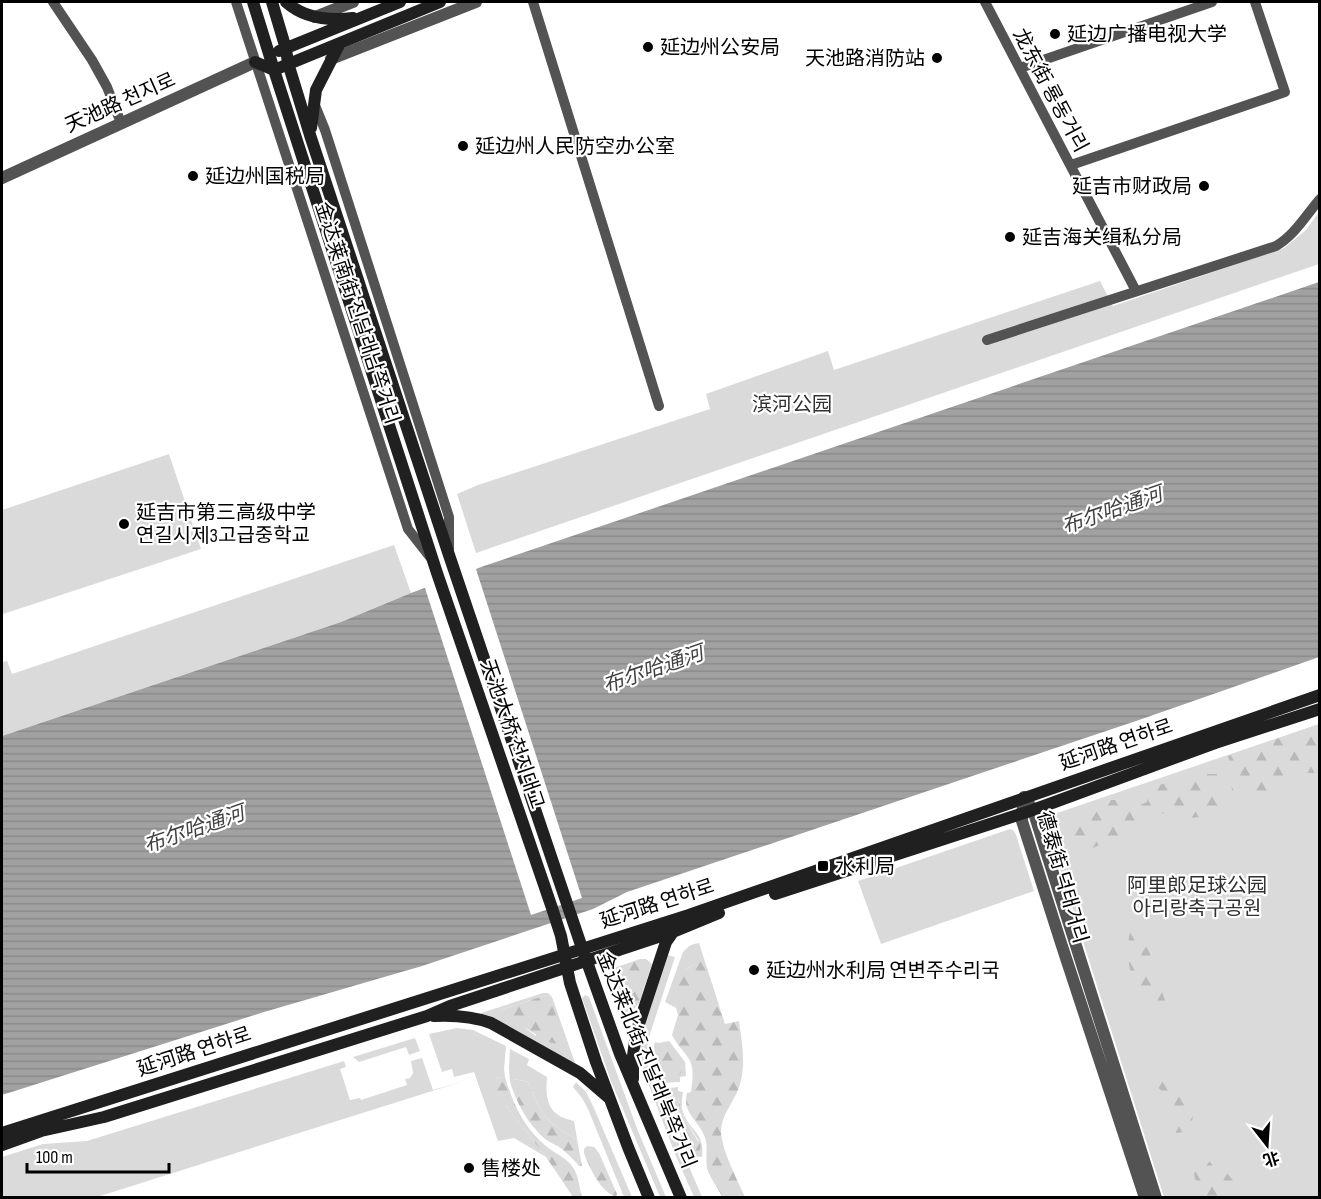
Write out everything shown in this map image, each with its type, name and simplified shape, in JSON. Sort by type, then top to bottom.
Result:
[{"type":"main road","name":"金达莱南街 진달래남쪽거리","points":[[253,2],[436,567]]},
{"type":"main road","name":"金达莱南街 진달래남쪽거리","points":[[273,2],[288,63],[310,135],[454,568]]},
{"type":"main road","points":[[286,2],[303,13],[315,17],[341,19],[366,16]]},
{"type":"main road","name":"天池路 천지로","points":[[255,62],[400,2]]},
{"type":"main road","points":[[255,62],[274,70],[440,2]]},
{"type":"main road","points":[[310,135],[316,90],[340,43]]},
{"type":"main road","name":"天池大桥 천지대교","points":[[436,567],[552,908]]},
{"type":"main road","name":"天池大桥 천지대교","points":[[454,568],[567,903]]},
{"type":"main road","name":"延河路 연하로","points":[[2,1133],[689,915],[1320,695]]},
{"type":"main road","name":"延河路 연하로","points":[[2,1145],[41,1131],[104,1118],[427,1016],[450,1006],[673,932],[737,906],[1027,811],[1215,743],[1320,709]]},
{"type":"main road","name":"金达莱北街 진달래북쪽거리","points":[[567,903],[620,1054],[681,1197]]},
{"type":"main road","name":"金达莱北街 진달래북쪽거리","points":[[552,908],[574,994],[610,1099],[649,1197]]},
{"type":"main road","points":[[633,1086],[636,1033],[666,942],[673,932]]},
{"type":"main road","points":[[427,1016],[463,1016],[491,1023],[580,1073],[610,1099]]},
{"type":"street","points":[[53,2],[92,60],[107,87],[121,123]]},
{"type":"street","name":"金达莱南街 진달래남쪽거리","points":[[236,2],[408,529],[436,567]]},
{"type":"street","points":[[315,17],[353,2]]},
{"type":"street","points":[[331,59],[476,2]]},
{"type":"street","points":[[533,2],[659,406]]},
{"type":"street","name":"龙东街 룡동거리","points":[[985,2],[1136,291]]},
{"type":"street","points":[[1020,68],[1212,2]]},
{"type":"street","points":[[1071,165],[1285,92],[1255,2]]},
{"type":"street","name":"天池路 천지로","points":[[2,178],[255,62]]},
{"type":"street","name":"金达莱南街 진달래남쪽거리","points":[[314,102],[449,517],[449,555]]},
{"type":"street","points":[[987,340],[1276,246],[1285,241],[1320,199]]},
{"type":"street","name":"德泰街 덕태거리","points":[[1024,797],[1156,1197]]},
{"type":"street","name":"德泰街 덕태거리","points":[[1027,811],[1022,821],[1145,1197]]},
{"type":"green space","name":"滨河公园","points":[[1319,212],[1319,264],[476,553],[457,494],[478,485],[710,409],[706,394],[828,351],[834,370],[1100,281],[1113,306],[1284,248],[1306,230]]},
{"type":"green space","points":[[169,454],[201,549],[3,614],[2,510]]},
{"type":"green space","points":[[394,545],[411,593],[341,622],[2,736],[2,662],[7,661],[12,674]]},
{"type":"green space","name":"阿里郎足球公园 아리랑축구공원","points":[[1319,724],[1319,1197],[1164,1197],[1049,834],[1048,821],[1057,813]]},
{"type":"green space","points":[[1319,724],[1319,773],[1307,773],[1249,799],[1241,793],[1233,792],[1226,769],[1231,767],[1228,756]]},
{"type":"green space","points":[[1197,774],[1218,774],[1226,798],[1218,808],[1200,817],[1180,819],[1162,813],[1150,817],[1073,860],[1065,833],[1066,824],[1073,814],[1111,800],[1123,800],[1132,808],[1147,802],[1149,788],[1172,779]]},
{"type":"green space","points":[[1010,829],[1016,835],[1034,891],[881,944],[858,881]]},
{"type":"green space","points":[[1132,929],[1143,930],[1152,965],[1165,1000],[1167,1023],[1150,1009],[1137,991],[1128,959],[1129,935]]},
{"type":"green space","points":[[699,943],[725,1024],[739,1021],[743,1056],[741,1081],[727,1110],[721,1132],[727,1156],[745,1197],[722,1197],[708,1172],[705,1139],[688,1110],[686,1100],[687,1093],[691,1092],[692,1067],[672,1035],[678,1015],[674,995],[682,971],[694,965],[694,944]]},
{"type":"green space","points":[[694,944],[694,965],[686,969],[674,995],[676,1008],[665,1002],[683,952]]},
{"type":"green space","points":[[668,955],[675,957],[649,1037],[648,1066],[650,1076],[702,1197],[694,1197],[639,1059],[642,1034]]},
{"type":"green space","points":[[640,959],[646,959],[652,964],[639,1003],[628,1016],[623,1013],[611,971]]},
{"type":"green space","points":[[548,993],[552,997],[575,1063],[505,1025],[480,1016],[481,1013]],"holes":[[[543,996],[547,997],[536,1036],[500,1010]]]},
{"type":"green space","points":[[585,995],[589,997],[638,1131],[666,1197],[660,1197],[611,1081],[582,998]]},
{"type":"green space","points":[[543,996],[551,1001],[564,1039],[562,1043],[551,1043],[527,1029],[507,1022],[498,1013],[500,1010]]},
{"type":"green space","points":[[457,1028],[473,1030],[506,1046],[505,1077],[496,1079],[499,1110],[506,1106],[546,1157],[514,1138],[498,1141],[474,1072],[454,1077],[452,1069],[442,1072],[429,1034]]},
{"type":"green space","points":[[415,1038],[420,1051],[409,1055],[406,1047],[359,1062],[353,1057]]},
{"type":"green space","points":[[669,1041],[685,1062],[686,1076],[680,1077],[680,1082],[660,1083],[655,1063],[654,1045],[655,1042]]},
{"type":"green space","points":[[669,1047],[682,1067],[681,1073],[671,1079],[664,1079],[660,1072],[657,1050]]},
{"type":"green space","points":[[510,1049],[529,1059],[527,1065],[547,1077],[550,1106],[565,1119],[574,1121],[577,1139],[551,1122],[536,1101],[528,1082],[515,1079],[510,1082]]},
{"type":"green space","points":[[422,1058],[433,1090],[467,1080],[97,1197],[2,1197],[2,1157],[43,1144],[87,1141],[344,1061],[346,1067],[340,1069],[350,1100],[360,1098],[361,1100],[407,1085],[405,1079],[410,1078],[413,1073],[411,1061]]},
{"type":"green space","points":[[1167,1067],[1170,1071],[1171,1078],[1188,1100],[1193,1112],[1192,1123],[1184,1132],[1176,1133],[1170,1126],[1168,1118],[1171,1113],[1167,1101],[1154,1081],[1156,1068]]},
{"type":"green space","points":[[505,1077],[516,1106],[531,1131],[572,1166],[582,1197],[573,1197],[546,1157],[506,1106],[499,1111],[486,1088],[484,1078]]},
{"type":"green space","points":[[515,1079],[528,1082],[536,1101],[551,1122],[577,1139],[582,1166],[579,1166],[562,1149],[545,1139],[533,1127],[520,1106],[510,1082]]},
{"type":"green space","points":[[576,1082],[586,1092],[593,1106],[632,1197],[624,1197],[588,1109],[573,1087]]},
{"type":"green space","points":[[678,1087],[678,1091],[683,1092],[683,1112],[699,1136],[702,1157],[689,1156],[662,1089]],"holes":[[[678,1097],[684,1118],[699,1141],[688,1150],[681,1127],[670,1106]]]},
{"type":"green space","points":[[671,1091],[676,1092],[684,1118],[701,1146],[699,1152],[688,1150],[681,1127],[670,1106],[667,1095]]},
{"type":"green space","points":[[587,1146],[594,1147],[599,1153],[617,1194],[616,1197],[600,1185],[584,1153]]},
{"type":"green space","points":[[1201,1160],[1210,1162],[1214,1167],[1222,1167],[1235,1183],[1227,1194],[1221,1197],[1208,1197],[1202,1190],[1196,1182],[1193,1169],[1194,1164]]},
{"type":"water","name":"布尔哈通河","points":[[1319,282],[1319,657],[627,892],[593,909],[422,966],[264,1012],[2,1095],[2,736],[341,622],[484,566]]},
{"type":"pier","points":[[475,566],[582,898],[531,915],[424,585]]},
{"type":"place","name":"延边广播电视大学","points":[[1055,34]]},
{"type":"place","name":"延边州公安局","points":[[648,47]]},
{"type":"place","name":"天池路消防站","points":[[937,58]]},
{"type":"place","name":"延边州人民防空办公室","points":[[463,146]]},
{"type":"place","name":"延边州国税局","points":[[193,176]]},
{"type":"place","name":"延吉市财政局","points":[[1204,186]]},
{"type":"place","name":"延吉海关缉私分局","points":[[1010,237]]},
{"type":"place","name":"延吉市第三高级中学 연길시제3고급중학교","points":[[124,524]]},
{"type":"place","name":"水利局","points":[[823,866]]},
{"type":"place","name":"延边州水利局 연변주수리국","points":[[754,970]]},
{"type":"place","name":"售楼处","points":[[469,1168]]}]
